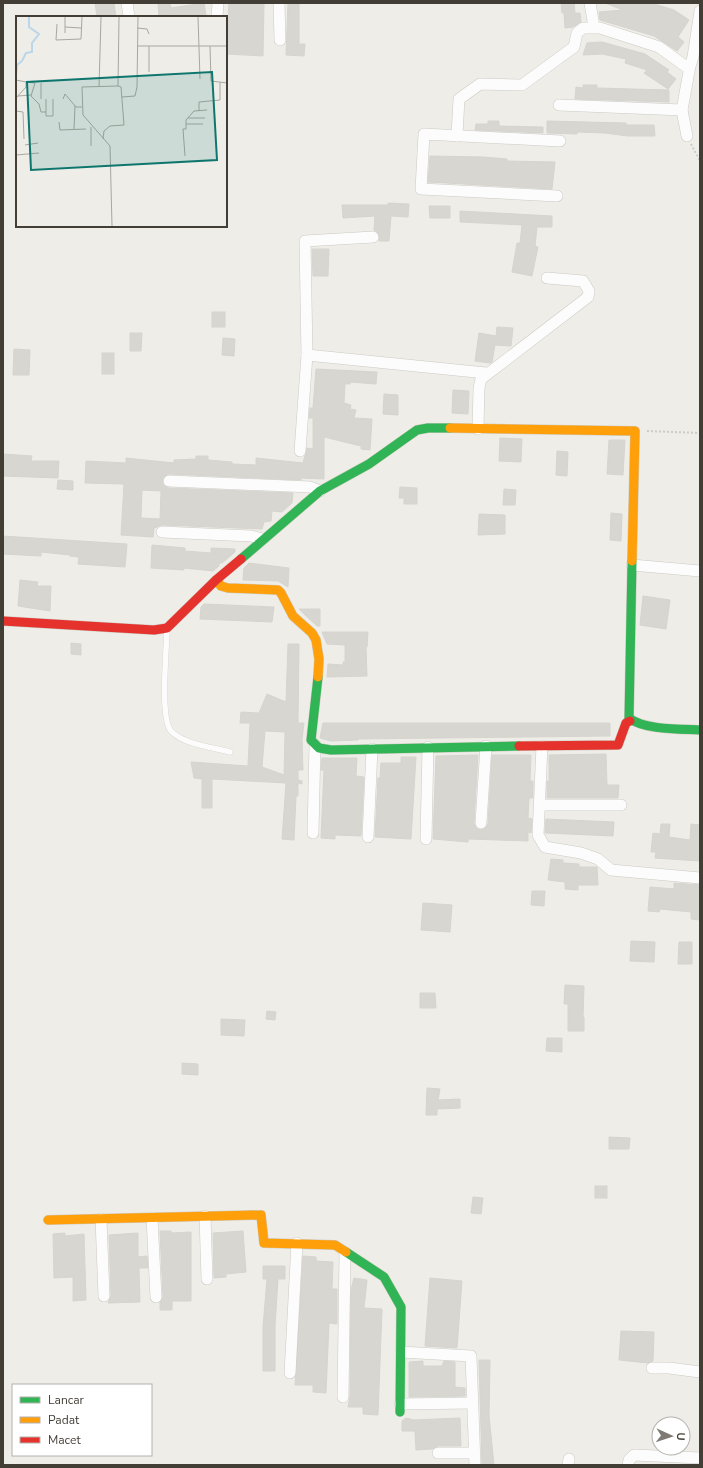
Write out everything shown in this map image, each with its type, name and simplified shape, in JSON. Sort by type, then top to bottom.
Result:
[{"type":"street","points":[[127,3],[129,16]]},
{"type":"street","points":[[217,16],[218,3]]},
{"type":"street","points":[[279,3],[280,40]]},
{"type":"street","points":[[590,3],[594,27]]},
{"type":"street","points":[[687,136],[682,110],[693,57],[700,11]]},
{"type":"street","points":[[457,136],[459,99],[480,84],[522,85],[574,48],[577,33],[584,28],[600,28],[659,47],[685,66],[690,66]]},
{"type":"street","points":[[559,104],[682,110]]},
{"type":"street","points":[[557,196],[421,189],[424,134],[560,141]]},
{"type":"street","points":[[300,451],[307,355],[306,241],[373,237]]},
{"type":"street","points":[[478,429],[479,388],[481,379],[588,297],[589,291],[583,282],[547,278]]},
{"type":"street","points":[[307,355],[486,374]]},
{"type":"street","points":[[3,620],[154,630],[167,628],[216,580],[262,539],[320,491],[368,464],[417,430],[478,429],[635,431],[630,721],[624,727],[618,745],[322,749],[315,745],[311,740],[318,695],[318,648],[315,637],[300,625],[292,614],[283,594],[278,590],[228,588],[221,586],[216,580]]},
{"type":"street","points":[[168,481],[310,487],[320,491]]},
{"type":"street","points":[[162,532],[251,536],[262,539]]},
{"type":"street","points":[[632,565],[700,571]]},
{"type":"street","points":[[630,721],[700,730]]},
{"type":"street","points":[[313,833],[315,745]]},
{"type":"street","points":[[481,823],[486,746]]},
{"type":"street","points":[[542,746],[538,835],[545,847],[581,853],[598,859],[611,870],[700,878]]},
{"type":"street","points":[[426,839],[428,747]]},
{"type":"street","points":[[368,837],[372,749]]},
{"type":"street","points":[[540,805],[621,806]]},
{"type":"street","points":[[48,1220],[261,1215],[264,1243],[335,1245],[345,1253],[384,1277],[401,1308],[400,1408],[472,1403]]},
{"type":"street","points":[[205,1216],[207,1280]]},
{"type":"street","points":[[152,1218],[156,1296]]},
{"type":"street","points":[[101,1219],[104,1296]]},
{"type":"street","points":[[290,1374],[297,1244]]},
{"type":"street","points":[[343,1397],[345,1253]]},
{"type":"street","points":[[401,1352],[471,1356],[474,1465]]},
{"type":"street","points":[[652,1368],[669,1368],[700,1372]]},
{"type":"street","points":[[438,1453],[474,1453]]},
{"type":"street","points":[[628,1465],[629,1460],[634,1455],[700,1458]]},
{"type":"lane","points":[[167,628],[164,701],[166,722],[171,731],[187,740],[230,752]]},
{"type":"path","points":[[687,136],[700,161]]},
{"type":"path","points":[[635,431],[700,433]]},
{"type":"building","points":[[95,3],[114,3],[116,16],[97,16]]},
{"type":"building","points":[[158,3],[170,3],[171,8],[204,3],[206,15],[182,16],[159,16]]},
{"type":"building","points":[[229,3],[264,3],[263,56],[227,54]]},
{"type":"building","points":[[288,3],[299,3],[299,44],[305,44],[304,56],[286,55]]},
{"type":"building","points":[[561,3],[574,3],[575,13],[580,13],[581,22],[573,27],[565,28],[564,13],[562,13]]},
{"type":"building","points":[[605,3],[651,3],[674,10],[689,20],[678,37],[684,42],[677,51],[654,36],[600,20],[599,12],[623,10]]},
{"type":"building","points":[[602,42],[645,54],[669,70],[667,72],[676,79],[668,89],[644,73],[647,70],[625,63],[626,59],[602,54],[583,55],[587,43]]},
{"type":"building","points":[[583,85],[597,85],[597,88],[669,90],[669,102],[575,99],[576,87],[583,88]]},
{"type":"building","points":[[488,121],[499,121],[499,126],[543,127],[543,133],[475,130],[476,124],[488,124]]},
{"type":"building","points":[[547,121],[654,125],[655,136],[628,136],[578,132],[577,134],[547,133]]},
{"type":"building","points":[[430,156],[483,157],[507,159],[507,161],[555,162],[552,189],[428,182]]},
{"type":"building","points":[[388,203],[409,204],[408,217],[391,216],[389,241],[379,241],[379,234],[374,230],[375,216],[343,218],[342,205],[388,205]]},
{"type":"building","points":[[429,206],[450,206],[450,218],[430,218]]},
{"type":"building","points":[[460,211],[552,216],[552,227],[537,227],[535,246],[538,247],[532,276],[512,272],[517,243],[520,243],[522,225],[460,222]]},
{"type":"building","points":[[312,249],[329,249],[328,276],[313,276]]},
{"type":"building","points":[[212,312],[225,312],[225,327],[212,327]]},
{"type":"building","points":[[497,327],[513,328],[511,346],[495,345],[492,362],[490,363],[475,361],[479,333],[496,336]]},
{"type":"building","points":[[130,333],[142,333],[141,351],[130,351]]},
{"type":"building","points":[[223,338],[235,339],[234,356],[222,355]]},
{"type":"building","points":[[14,349],[30,350],[29,375],[13,375]]},
{"type":"building","points":[[102,353],[114,353],[114,374],[102,374]]},
{"type":"building","points":[[316,369],[377,372],[376,384],[350,382],[350,384],[345,384],[344,403],[351,405],[350,409],[356,410],[354,418],[372,419],[370,450],[361,449],[361,446],[324,437],[324,479],[301,478],[301,480],[169,474],[163,478],[163,485],[169,488],[293,493],[292,503],[282,512],[272,511],[271,521],[264,522],[262,529],[162,525],[154,528],[153,537],[121,535],[124,484],[85,483],[86,461],[126,463],[126,458],[174,463],[174,460],[196,459],[196,456],[208,456],[208,460],[232,462],[232,464],[256,465],[256,458],[303,463],[307,448],[313,449],[313,418],[309,418],[310,408],[313,408]],"holes":[[[142,490],[161,491],[160,519],[141,518]]]},
{"type":"building","points":[[453,390],[469,391],[468,414],[452,413]]},
{"type":"building","points":[[384,394],[398,395],[398,415],[383,414]]},
{"type":"building","points":[[500,438],[522,439],[521,462],[499,461]]},
{"type":"building","points":[[609,440],[625,440],[623,475],[607,474]]},
{"type":"building","points":[[557,451],[568,452],[567,476],[556,475]]},
{"type":"building","points":[[3,454],[32,456],[31,461],[59,461],[58,478],[3,476]]},
{"type":"building","points":[[58,480],[73,481],[73,490],[57,489]]},
{"type":"building","points":[[400,487],[417,488],[417,504],[404,504],[404,498],[399,498]]},
{"type":"building","points":[[504,489],[516,490],[515,505],[503,505]]},
{"type":"building","points":[[611,513],[622,514],[621,541],[610,540]]},
{"type":"building","points":[[479,514],[505,515],[505,534],[478,535]]},
{"type":"building","points":[[3,536],[127,544],[125,567],[78,564],[79,557],[70,555],[41,552],[41,556],[3,554]]},
{"type":"building","points":[[152,545],[185,548],[185,551],[211,553],[211,548],[235,549],[235,552],[222,563],[219,563],[219,566],[213,571],[184,568],[184,570],[151,568]]},
{"type":"building","points":[[249,563],[289,568],[288,587],[278,581],[243,580],[244,568]]},
{"type":"building","points":[[20,580],[38,582],[37,586],[51,586],[50,611],[18,606]]},
{"type":"building","points":[[643,596],[670,600],[666,629],[640,625]]},
{"type":"building","points":[[204,604],[274,607],[272,622],[200,619],[201,607]]},
{"type":"building","points":[[299,609],[320,609],[320,626],[317,626]]},
{"type":"building","points":[[322,632],[368,632],[366,647],[367,676],[327,677],[328,664],[343,665],[343,662],[345,662],[345,645],[327,644]]},
{"type":"building","points":[[71,643],[81,644],[81,655],[71,654]]},
{"type":"building","points":[[288,644],[299,644],[298,723],[304,723],[302,739],[303,770],[298,770],[298,780],[302,781],[302,784],[298,783],[298,796],[296,796],[294,840],[282,839],[286,783],[212,779],[212,808],[202,808],[202,779],[194,778],[191,762],[248,766],[250,723],[240,723],[241,712],[259,713],[267,694],[286,702]],"holes":[[[265,731],[285,732],[284,775],[262,767]]]},
{"type":"building","points":[[323,723],[610,723],[610,736],[358,739],[331,741],[320,738]]},
{"type":"building","points":[[606,754],[607,785],[619,785],[618,798],[547,798],[547,781],[549,782],[549,755]]},
{"type":"building","points":[[478,755],[474,823],[477,829],[481,830],[487,827],[488,823],[492,755],[531,755],[530,781],[533,781],[533,798],[529,798],[528,818],[532,819],[531,833],[528,832],[528,841],[468,839],[468,842],[433,839],[436,756]]},
{"type":"building","points":[[401,757],[416,757],[411,839],[375,837],[378,778],[380,778],[381,763],[401,763]]},
{"type":"building","points":[[322,758],[357,758],[356,776],[364,777],[361,836],[335,835],[335,839],[321,838],[324,770],[321,770]]},
{"type":"building","points":[[546,819],[614,822],[613,836],[545,833]]},
{"type":"building","points":[[661,824],[670,824],[669,837],[690,840],[691,824],[700,825],[700,861],[655,858],[656,852],[651,852],[653,833],[660,834]]},
{"type":"building","points":[[551,859],[563,860],[563,863],[579,864],[579,867],[597,867],[598,885],[578,885],[578,890],[565,889],[565,882],[548,880]]},
{"type":"building","points":[[674,883],[700,885],[700,920],[691,919],[691,912],[660,909],[659,912],[648,911],[650,887],[674,889]]},
{"type":"building","points":[[532,891],[545,891],[544,906],[531,905]]},
{"type":"building","points":[[423,903],[452,905],[450,932],[421,930]]},
{"type":"building","points":[[631,941],[655,942],[654,962],[630,961]]},
{"type":"building","points":[[679,942],[692,942],[692,964],[678,964]]},
{"type":"building","points":[[565,985],[584,986],[584,1031],[568,1031],[568,1004],[564,1004]]},
{"type":"building","points":[[420,993],[435,993],[436,1008],[420,1008]]},
{"type":"building","points":[[267,1011],[276,1012],[275,1020],[266,1019]]},
{"type":"building","points":[[221,1019],[245,1020],[244,1036],[221,1035]]},
{"type":"building","points":[[547,1038],[562,1038],[562,1052],[546,1051]]},
{"type":"building","points":[[182,1063],[198,1064],[198,1075],[182,1074]]},
{"type":"building","points":[[427,1088],[440,1089],[438,1100],[460,1099],[460,1108],[437,1109],[437,1115],[426,1115]]},
{"type":"building","points":[[609,1137],[630,1138],[629,1149],[609,1149]]},
{"type":"building","points":[[595,1186],[607,1186],[607,1198],[595,1198]]},
{"type":"building","points":[[473,1197],[483,1198],[481,1214],[471,1213]]},
{"type":"building","points":[[160,1231],[171,1231],[171,1233],[191,1232],[191,1301],[172,1301],[172,1310],[160,1310],[160,1302],[163,1297]]},
{"type":"building","points":[[243,1231],[246,1272],[226,1274],[226,1277],[214,1278],[213,1233]]},
{"type":"building","points":[[65,1233],[65,1236],[84,1234],[86,1300],[73,1301],[73,1277],[54,1278],[53,1234]]},
{"type":"building","points":[[138,1233],[138,1257],[147,1256],[148,1268],[139,1268],[140,1302],[108,1303],[111,1296],[109,1235]]},
{"type":"building","points":[[303,1256],[316,1257],[316,1261],[333,1262],[332,1289],[337,1289],[337,1324],[329,1323],[326,1393],[313,1392],[313,1385],[295,1385]]},
{"type":"building","points":[[263,1266],[285,1266],[285,1279],[278,1279],[275,1326],[275,1371],[263,1371],[263,1327],[267,1279],[263,1279]]},
{"type":"building","points":[[354,1278],[367,1280],[364,1308],[382,1309],[378,1415],[363,1414],[363,1407],[348,1407],[350,1397],[351,1290]]},
{"type":"building","points":[[430,1278],[462,1281],[457,1348],[425,1346]]},
{"type":"building","points":[[621,1331],[654,1332],[653,1361],[648,1363],[619,1360]]},
{"type":"building","points":[[479,1360],[490,1360],[489,1416],[494,1465],[482,1465]]},
{"type":"building","points":[[423,1361],[423,1366],[442,1366],[444,1361],[455,1362],[455,1387],[465,1388],[465,1396],[409,1397],[409,1362]]},
{"type":"building","points":[[406,1418],[414,1420],[460,1418],[461,1446],[438,1446],[432,1449],[416,1450],[415,1431],[402,1431],[402,1421]]},
{"type":"traffic: fast","points":[[241,559],[320,491],[369,464],[417,430],[428,428],[450,428]]},
{"type":"traffic: fast","points":[[632,561],[629,718],[636,722],[653,727],[700,730]]},
{"type":"traffic: fast","points":[[318,677],[311,740],[319,748],[331,750],[519,746]]},
{"type":"traffic: fast","points":[[346,1252],[384,1277],[401,1307],[400,1412]]},
{"type":"traffic: slow","points":[[450,428],[635,431],[632,561]]},
{"type":"traffic: slow","points":[[216,580],[221,586],[228,588],[278,590],[293,616],[312,633],[316,640],[319,659],[318,677]]},
{"type":"traffic: slow","points":[[48,1220],[261,1215],[264,1243],[335,1245],[346,1252]]},
{"type":"traffic: jam","points":[[3,621],[154,630],[167,628],[216,580],[241,559]]},
{"type":"traffic: jam","points":[[519,746],[618,745],[626,723],[630,721]]}]
